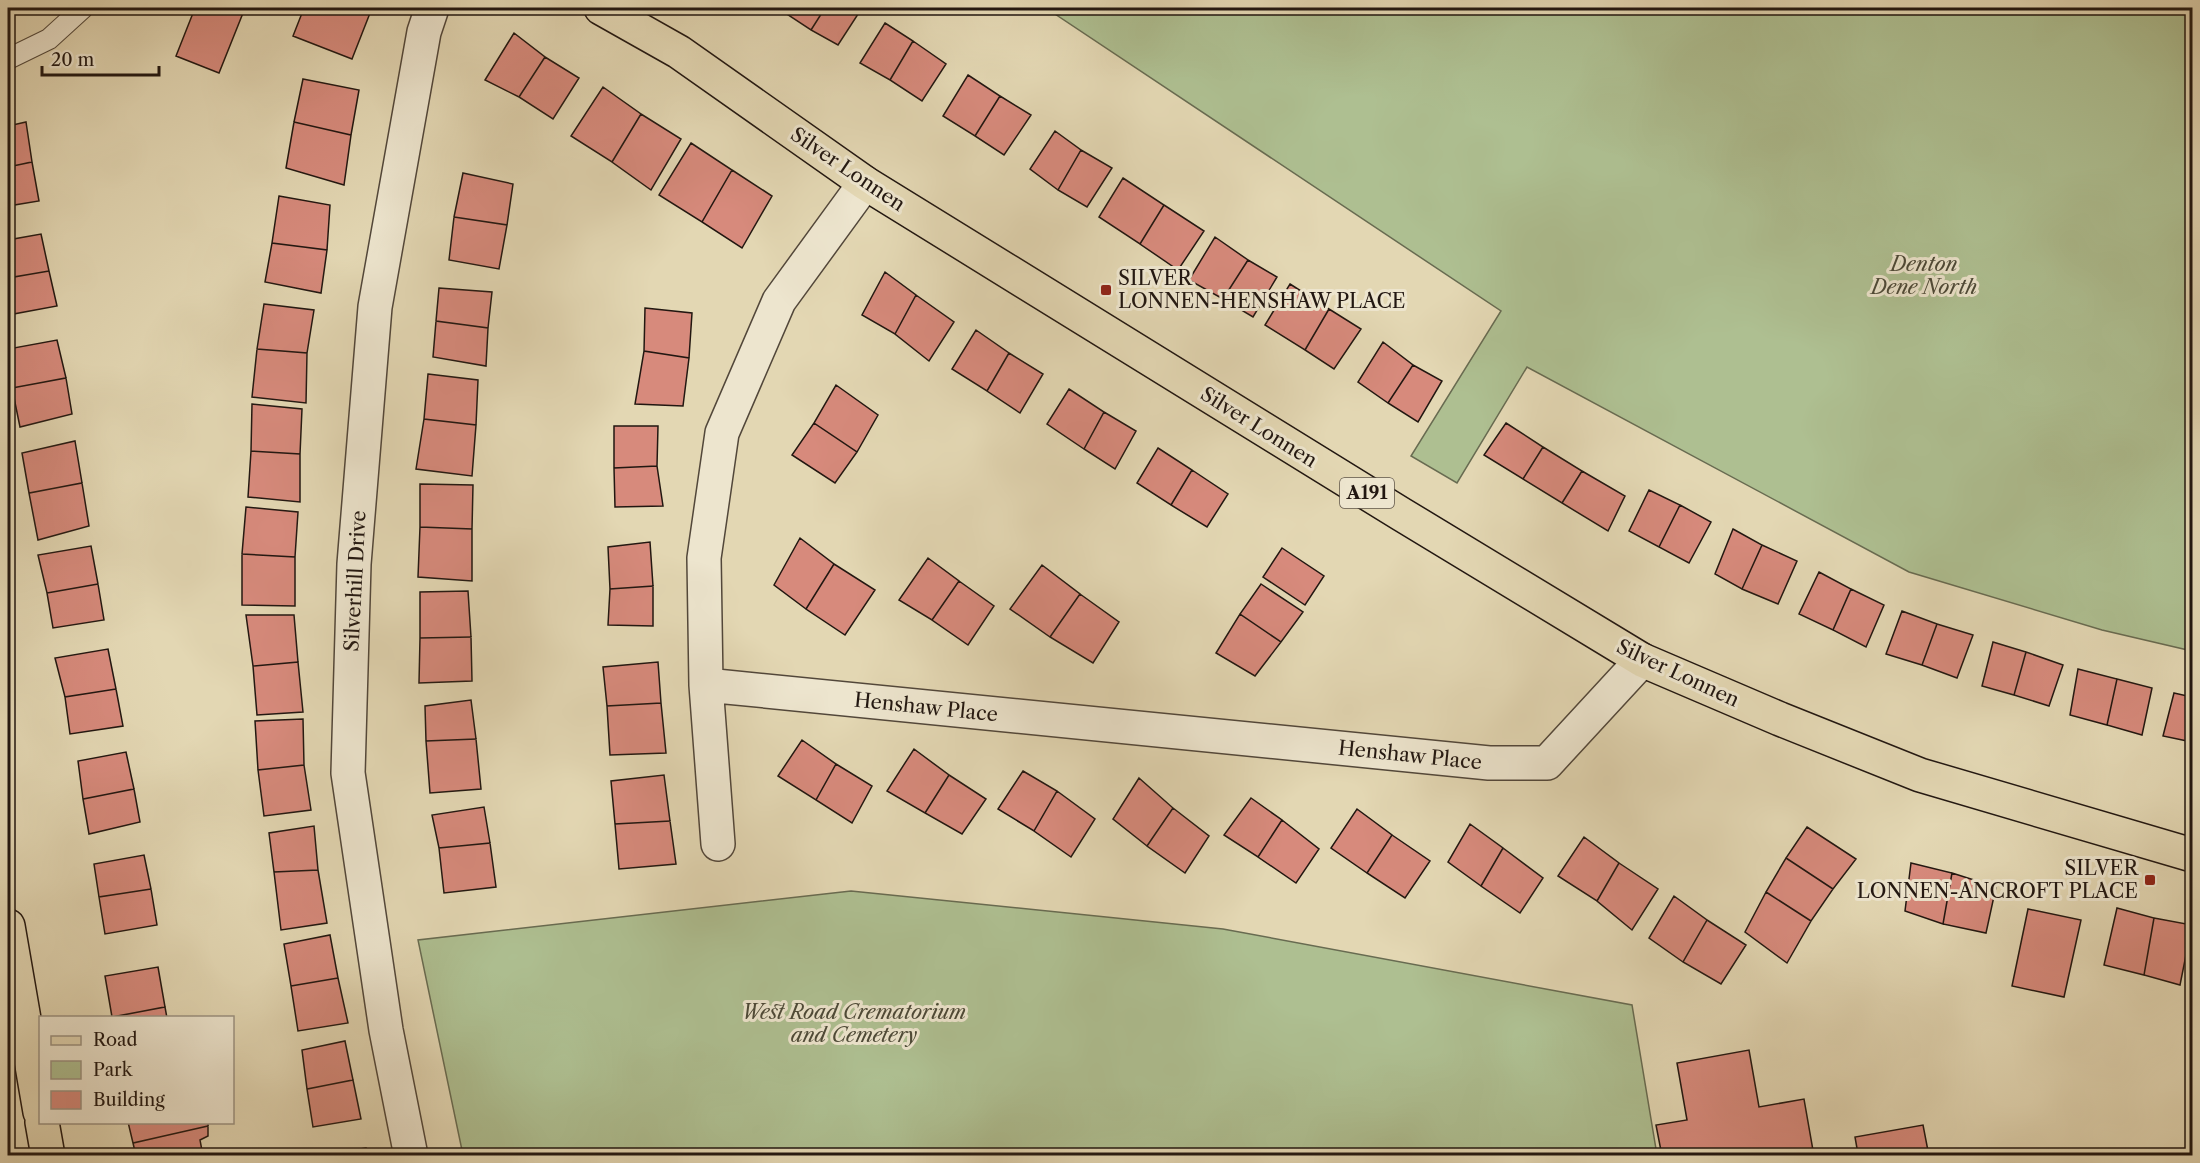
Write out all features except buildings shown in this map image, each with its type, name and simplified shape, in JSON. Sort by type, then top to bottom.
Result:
[{"type":"main road","name":"Silver Lonnen","points":[[601,8],[679,52],[865,183],[1390,508],[1642,660],[1920,775],[2193,855]]},
{"type":"main road","points":[[8,926],[39,1106]]},
{"type":"main road","points":[[42,1124],[48,1155]]},
{"type":"street","name":"Silverhill Drive","points":[[411,1155],[386,1030],[348,772],[354,564],[375,307],[424,32],[432,8]]},
{"type":"street","points":[[718,844],[706,685],[704,558],[722,433],[779,301],[865,183]]},
{"type":"street","name":"Henshaw Place","points":[[706,685],[1489,763],[1547,763],[1642,660]]},
{"type":"lane","points":[[8,59],[49,39],[83,8]]},
{"type":"green space","name":"Denton Dene North","points":[[1046,8],[2192,8],[2192,651],[2102,630],[1909,572],[1527,367],[1457,483],[1411,456],[1501,311]]},
{"type":"green space","name":"West Road Crematorium and Cemetery","points":[[851,891],[1223,929],[1632,1005],[1657,1155],[463,1155],[418,940]]},
{"type":"place","name":"SILVER LONNEN-HENSHAW PLACE","points":[[1106,290]]},
{"type":"place","name":"SILVER LONNEN-ANCROFT PLACE","points":[[2150,880]]}]
